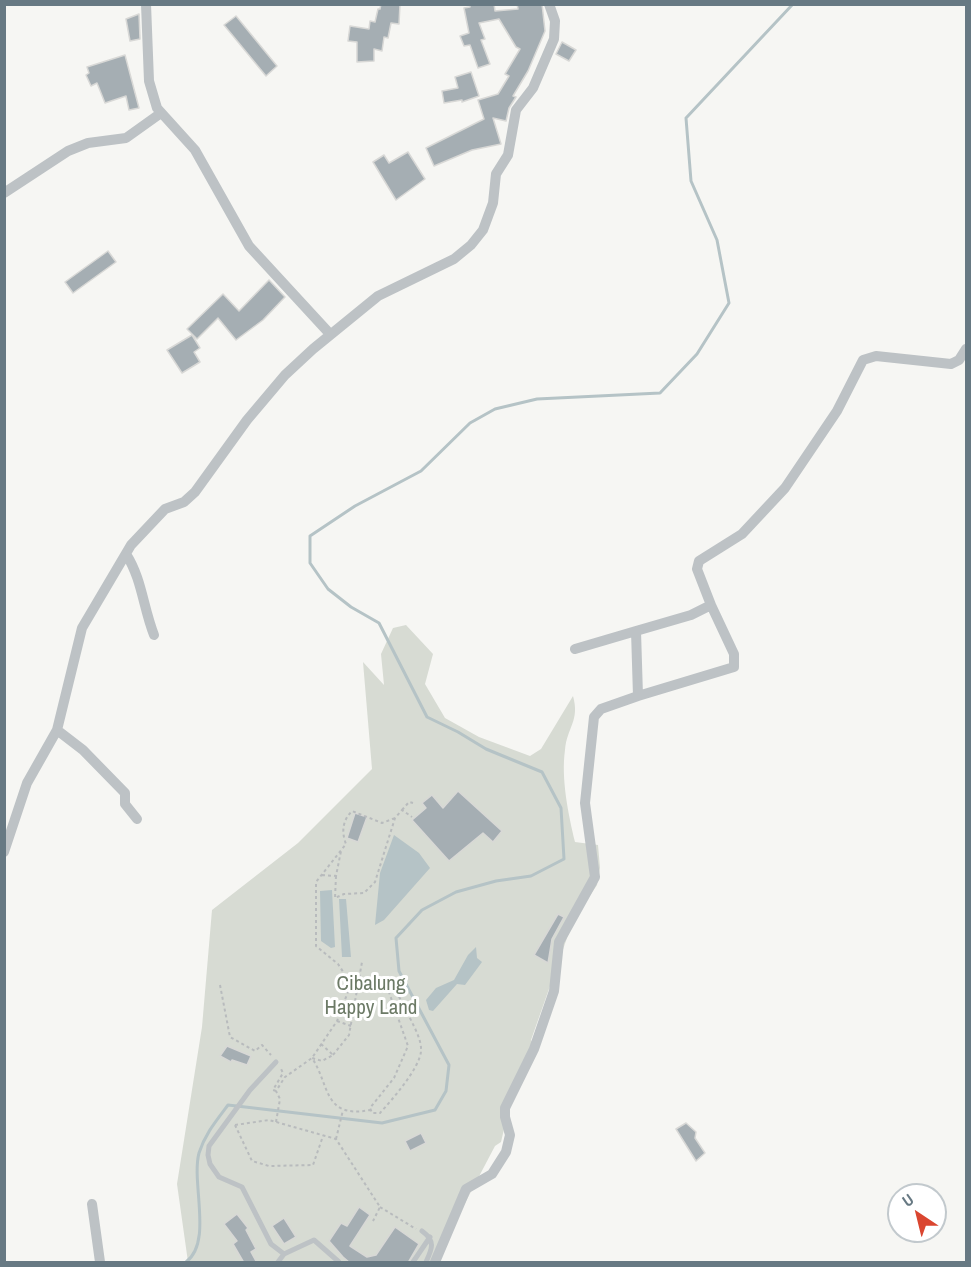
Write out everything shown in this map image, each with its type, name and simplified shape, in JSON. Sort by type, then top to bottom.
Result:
[{"type":"street","points":[[146,4],[149,81],[161,112],[195,150],[249,246],[330,334]]},
{"type":"street","points":[[4,852],[27,783],[57,730],[82,628],[137,537],[165,509],[184,502],[195,492],[238,432],[276,386],[330,334],[378,296],[454,259],[471,245],[483,230],[493,202],[496,174],[508,155],[516,110],[533,88],[554,39],[555,21],[549,4]]},
{"type":"street","points":[[4,193],[68,151],[88,143],[126,138],[161,112]]},
{"type":"street","points":[[435,1263],[466,1189],[492,1174],[509,1145],[510,1135],[505,1108],[534,1049],[554,991],[559,942],[595,877],[585,803],[595,714],[601,709],[638,696],[734,667],[734,654],[697,569],[699,561],[742,534],[785,488],[837,411],[863,360],[876,356],[951,364],[959,360],[966,349]]},
{"type":"street","points":[[126,554],[138,576],[144,607],[154,635]]},
{"type":"street","points":[[575,649],[686,617],[711,605]]},
{"type":"street","points":[[636,631],[638,696]]},
{"type":"street","points":[[57,730],[83,750],[125,793],[125,804],[137,819]]},
{"type":"street","points":[[92,1204],[100,1263]]},
{"type":"lane","points":[[276,1062],[250,1090],[209,1146],[210,1164],[219,1177],[242,1187],[271,1244],[284,1254]]},
{"type":"lane","points":[[422,1231],[430,1237],[433,1244],[426,1263]]},
{"type":"lane","points":[[413,1263],[430,1237]]},
{"type":"lane","points":[[278,1263],[284,1254],[314,1240],[339,1263]]},
{"type":"path","points":[[341,850],[335,898],[344,894],[364,893],[375,882],[395,818],[409,802],[413,803]]},
{"type":"path","points":[[402,810],[412,817]]},
{"type":"path","points":[[276,1091],[285,1077],[312,1058],[337,1021],[349,989],[346,976],[338,964],[316,946],[316,882],[346,844],[342,830],[346,817],[352,811],[382,823],[395,818]]},
{"type":"path","points":[[322,875],[336,876]]},
{"type":"path","points":[[312,1058],[322,1061],[333,1055],[349,1035],[362,962]]},
{"type":"path","points":[[312,1058],[327,1096],[343,1111],[371,1110],[372,1113],[380,1113],[411,1072],[421,1052],[417,1033],[390,982],[384,978],[408,1046],[394,1078],[371,1110]]},
{"type":"path","points":[[220,985],[230,1037],[255,1052],[262,1045],[283,1073],[273,1090],[280,1099],[276,1121]]},
{"type":"path","points":[[337,1021],[351,1026]]},
{"type":"path","points":[[321,1044],[333,1055]]},
{"type":"path","points":[[343,1111],[336,1138],[380,1207],[422,1231]]},
{"type":"path","points":[[219,1132],[235,1125],[269,1120],[336,1138]]},
{"type":"path","points":[[235,1125],[252,1161],[269,1166],[313,1165],[323,1136]]},
{"type":"path","points":[[373,1221],[380,1207]]},
{"type":"green space","name":"Cibalung Happy Land","points":[[406,625],[433,654],[425,684],[445,718],[479,737],[530,756],[541,749],[573,696],[575,712],[566,742],[564,761],[566,796],[575,842],[598,845],[600,868],[597,885],[573,921],[531,1040],[535,1047],[512,1095],[501,1142],[495,1146],[434,1262],[188,1262],[177,1184],[202,1027],[212,910],[298,843],[372,769],[363,662],[384,685],[381,654],[393,628]]},
{"type":"shaded area","points":[[394,835],[419,853],[430,868],[384,920],[375,925],[380,873]]},
{"type":"shaded area","points":[[332,890],[335,947],[331,948],[321,941],[320,891]]},
{"type":"shaded area","points":[[339,899],[346,899],[351,957],[342,957]]},
{"type":"shaded area","points":[[476,947],[477,958],[482,962],[465,985],[457,984],[433,1011],[429,1010],[426,1000],[436,988],[454,980],[468,955]]},
{"type":"building","points":[[381,4],[400,4],[399,24],[391,23],[388,38],[384,37],[382,51],[374,49],[374,61],[357,62],[357,42],[348,41],[350,26],[369,29],[370,21],[375,22]]},
{"type":"building","points":[[470,4],[494,4],[495,11],[518,9],[517,4],[542,4],[545,31],[528,71],[513,96],[516,97],[509,108],[506,121],[493,118],[501,144],[472,150],[434,166],[426,148],[484,119],[478,100],[498,94],[509,76],[505,74],[520,49],[516,47],[499,19],[479,23],[485,39],[481,40],[490,64],[478,68],[470,45],[464,46],[460,36],[469,33],[464,8],[470,7]]},
{"type":"building","points":[[139,14],[140,39],[130,41],[126,19]]},
{"type":"building","points":[[236,16],[277,66],[266,76],[224,25]]},
{"type":"building","points":[[562,42],[576,50],[569,61],[556,54]]},
{"type":"building","points":[[125,55],[139,108],[129,110],[126,96],[105,103],[97,83],[91,86],[86,75],[89,73],[87,67]]},
{"type":"building","points":[[471,72],[479,96],[462,102],[462,100],[444,103],[442,91],[458,88],[455,77]]},
{"type":"building","points":[[408,152],[425,179],[396,200],[373,162],[384,155],[389,163]]},
{"type":"building","points":[[108,251],[116,262],[73,293],[65,282]]},
{"type":"building","points":[[269,280],[285,297],[263,320],[236,340],[218,318],[197,339],[187,329],[223,294],[239,311]]},
{"type":"building","points":[[192,335],[200,348],[194,352],[200,362],[182,373],[167,350]]},
{"type":"building","points":[[458,791],[502,831],[493,842],[483,833],[449,861],[412,820],[426,808],[422,803],[432,795],[443,808]]},
{"type":"building","points":[[355,813],[367,817],[358,842],[347,838]]},
{"type":"building","points":[[558,914],[564,917],[552,939],[548,963],[534,955]]},
{"type":"building","points":[[227,1046],[251,1056],[247,1065],[232,1060],[231,1062],[220,1056]]},
{"type":"building","points":[[686,1123],[696,1132],[695,1138],[705,1153],[696,1161],[676,1129]]},
{"type":"building","points":[[421,1133],[426,1143],[410,1151],[405,1141]]},
{"type":"building","points":[[359,1207],[370,1215],[350,1246],[367,1257],[376,1255],[395,1227],[419,1244],[408,1263],[350,1263],[329,1241],[341,1223],[347,1226]]},
{"type":"building","points":[[237,1214],[248,1228],[246,1230],[256,1249],[251,1252],[257,1263],[244,1263],[233,1244],[237,1241],[224,1224]]},
{"type":"building","points":[[284,1218],[296,1237],[284,1244],[272,1226]]},
{"type":"waterway","points":[[186,1262],[194,1253],[200,1227],[197,1180],[199,1153],[215,1122],[228,1105],[382,1123],[435,1110],[446,1091],[449,1065],[399,971],[396,938],[422,910],[456,892],[496,881],[531,876],[564,859],[561,808],[542,772],[486,749],[427,717],[379,623],[351,607],[328,589],[310,563],[310,536],[355,506],[421,471],[470,423],[495,409],[537,399],[660,393],[697,354],[729,303],[717,240],[691,181],[686,118],[793,4]]}]
